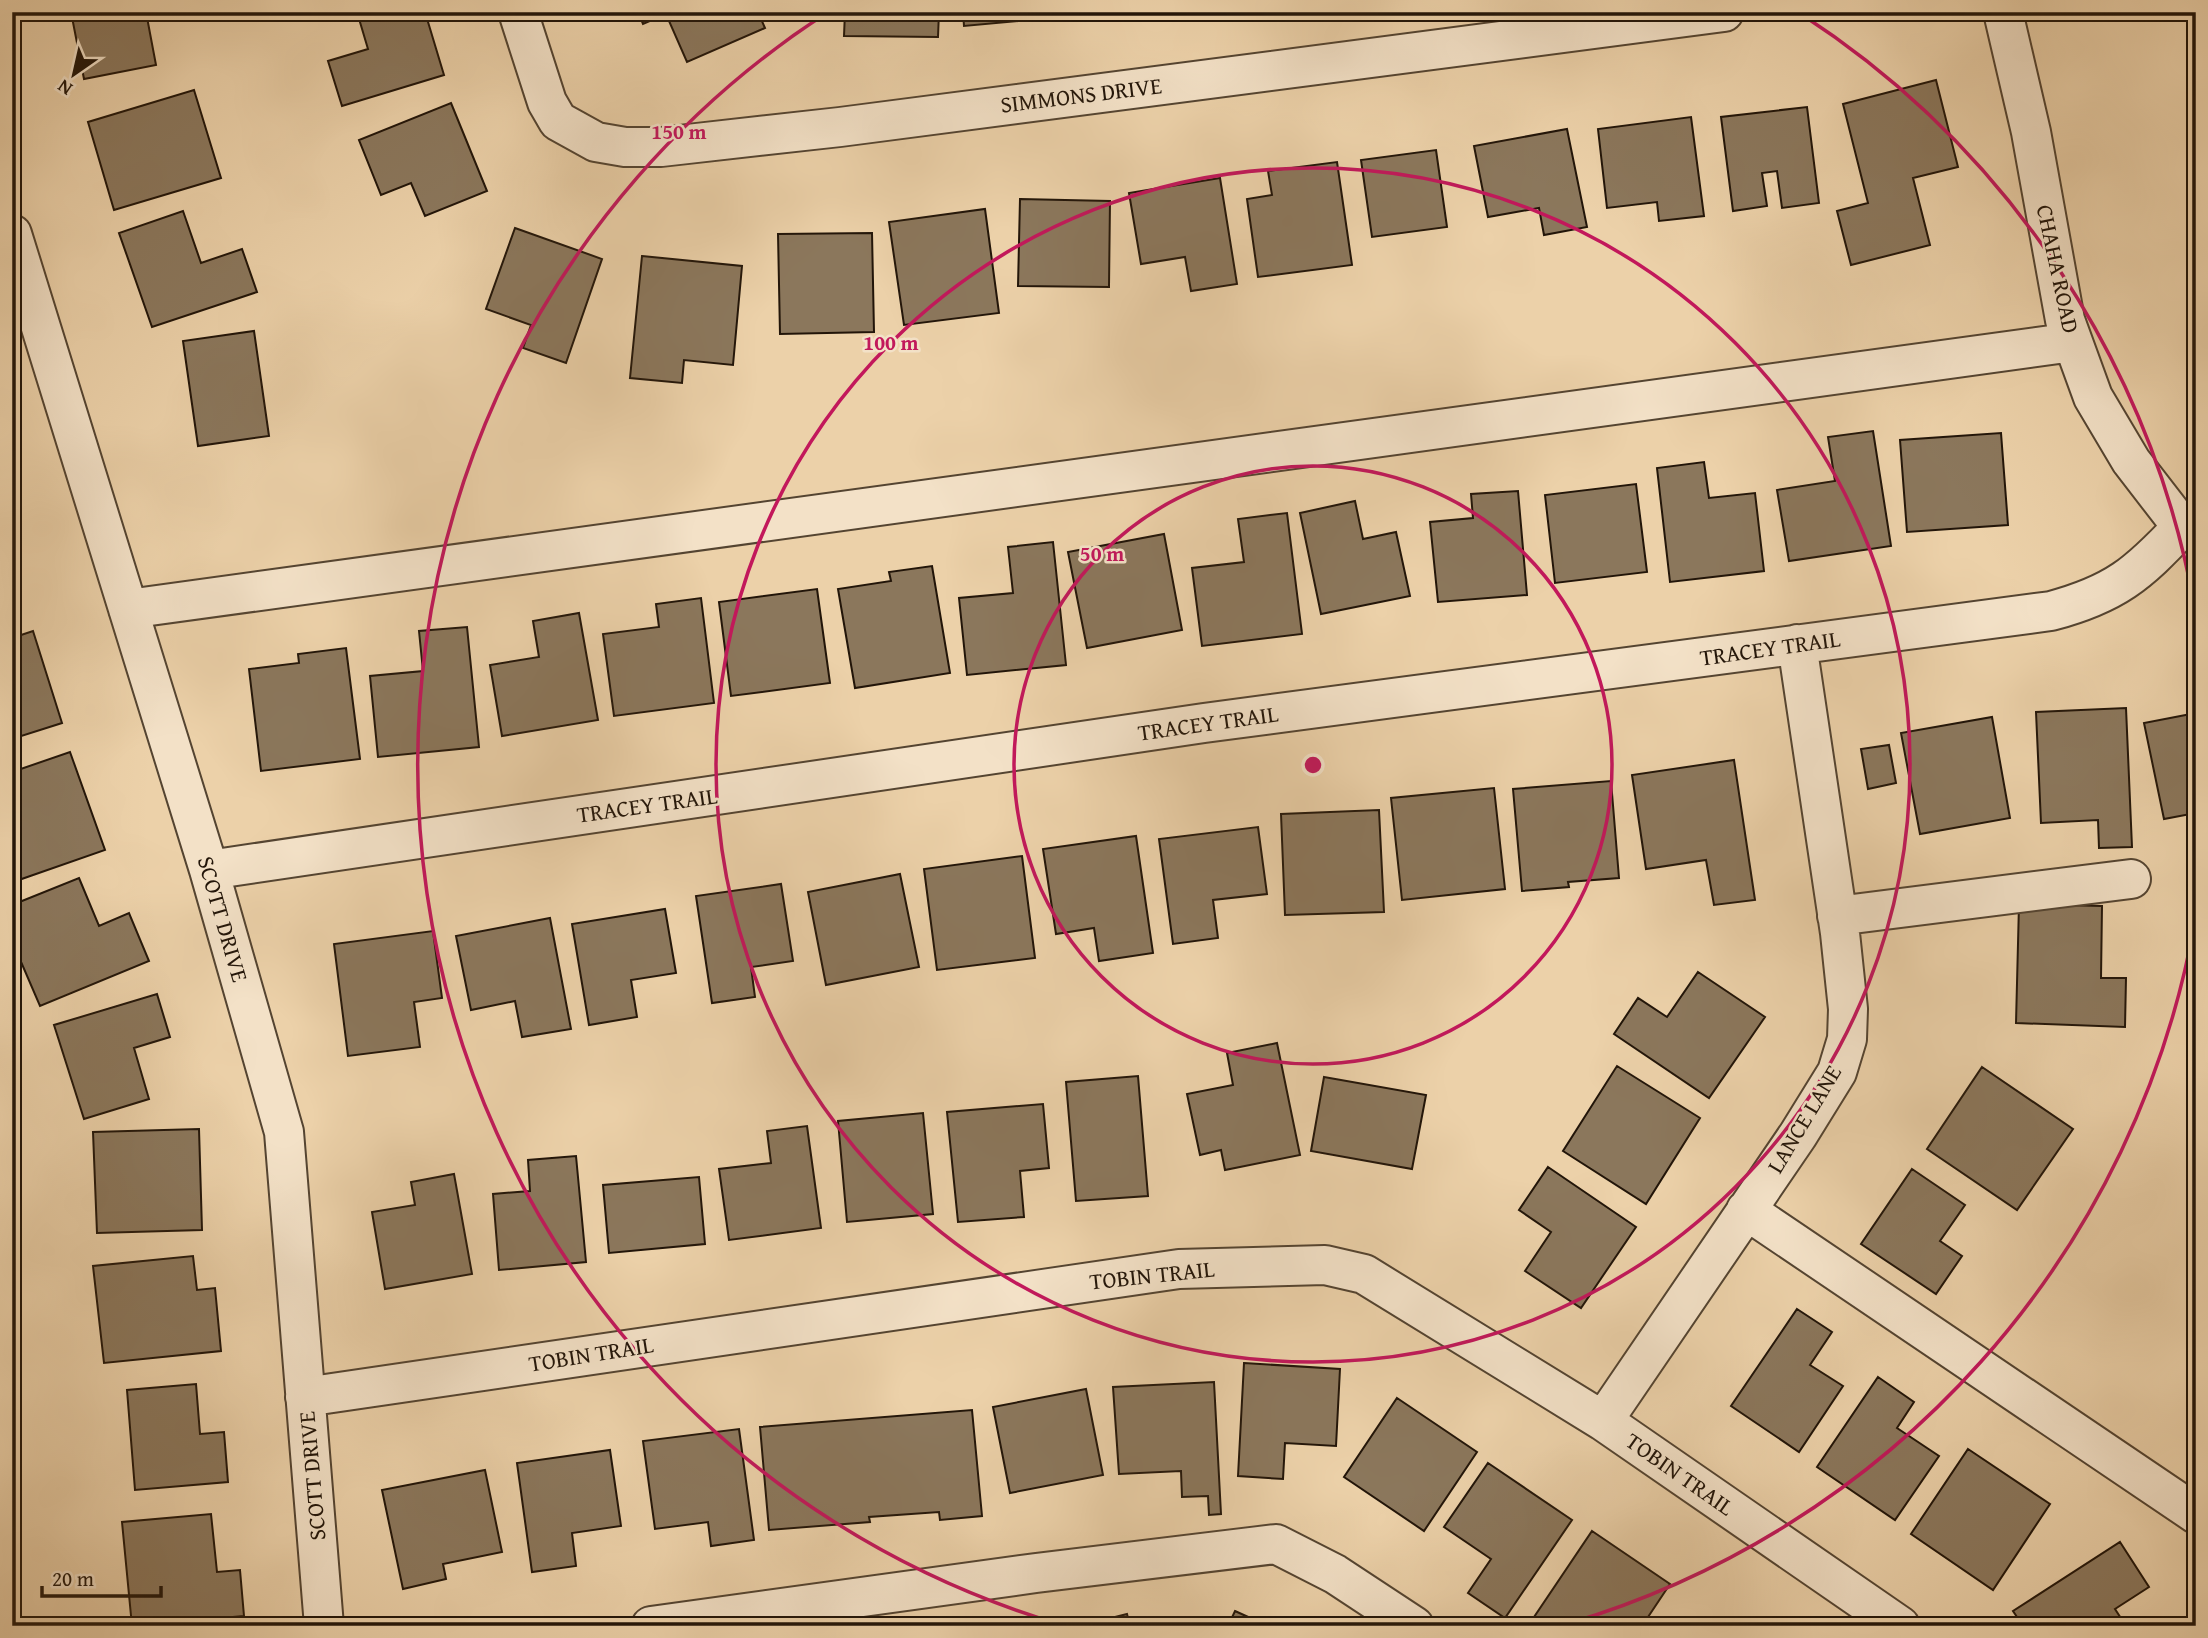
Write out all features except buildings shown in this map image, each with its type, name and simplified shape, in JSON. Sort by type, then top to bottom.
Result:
[{"type":"street","name":"SIMMONS DRIVE","points":[[518,12],[547,102],[558,121],[596,142],[661,147],[867,123],[1724,12]]},
{"type":"street","name":"CHAHA ROAD","points":[[2003,12],[2031,132],[2065,320],[2093,397],[2131,461],[2189,529]]},
{"type":"street","name":"SCOTT DRIVE","points":[[12,234],[209,870],[284,1132],[324,1626]]},
{"type":"street","points":[[128,609],[2073,342]]},
{"type":"street","name":"TRACEY TRAIL","points":[[209,870],[1204,723],[2051,611],[2088,601],[2123,583],[2189,529]]},
{"type":"street","name":"LANCE LANE","points":[[1603,1421],[1837,1072],[1847,1039],[1848,1009],[1838,916],[1797,644]]},
{"type":"street","points":[[1838,916],[2131,878]]},
{"type":"street","points":[[1746,1210],[2196,1514]]},
{"type":"street","name":"TOBIN TRAIL","points":[[305,1397],[1179,1269],[1325,1265],[1364,1274],[1401,1293],[1603,1421],[1900,1626]]},
{"type":"street","points":[[651,1626],[1276,1544],[1335,1574],[1414,1626]]}]
